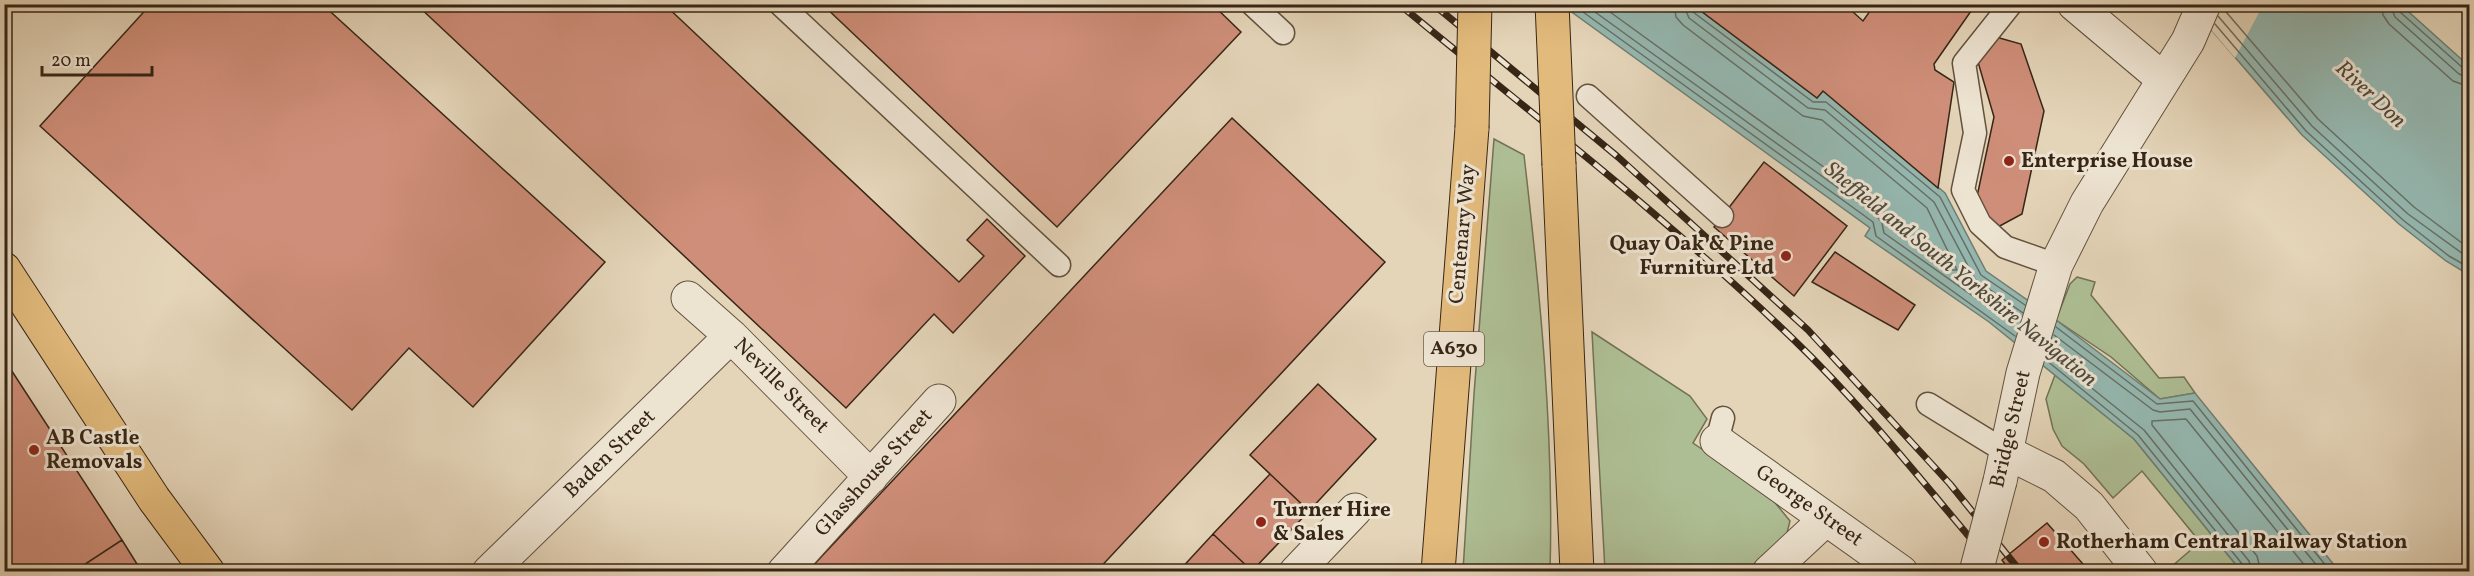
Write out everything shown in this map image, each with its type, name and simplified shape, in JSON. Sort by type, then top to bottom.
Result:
[{"type":"main road","name":"Centenary Way","points":[[1438,572],[1472,128],[1475,4]]},
{"type":"main road","points":[[1552,4],[1577,572]]},
{"type":"main road","points":[[4,269],[154,499],[208,572]]},
{"type":"street","points":[[2074,4],[2163,80]]},
{"type":"street","name":"Bridge Street","points":[[1976,572],[2004,467],[2023,373],[2052,275],[2086,203],[2188,41],[2202,10]]},
{"type":"street","name":"Neville Street","points":[[688,298],[731,336],[871,477]]},
{"type":"street","name":"Baden Street","points":[[489,572],[731,336]]},
{"type":"street","name":"Glasshouse Street","points":[[784,572],[939,401]]},
{"type":"street","name":"George Street","points":[[1720,430],[1826,519],[1901,572]]},
{"type":"street","points":[[2004,467],[2054,476],[2089,506],[2141,572]]},
{"type":"street","points":[[1296,572],[1355,510]]},
{"type":"street","points":[[1768,572],[1826,519]]},
{"type":"lane","points":[[780,4],[1059,265]]},
{"type":"lane","points":[[1252,4],[1283,33]]},
{"type":"lane","points":[[2011,4],[1964,63],[1975,133],[1963,190],[1980,224],[2005,247],[2052,275]]},
{"type":"lane","points":[[1588,96],[1722,216]]},
{"type":"lane","points":[[1928,404],[2004,467]]},
{"type":"green space","points":[[1494,139],[1524,155],[1548,415],[1550,571],[1463,571]]},
{"type":"green space","points":[[2077,277],[2095,282],[2091,295],[2159,378],[2184,377],[2195,393],[2160,399],[2111,357],[2056,320],[2070,284]]},
{"type":"green space","points":[[1592,332],[1690,396],[1707,419],[1693,443],[1768,494],[1790,521],[1784,545],[1752,571],[1605,571]]},
{"type":"green space","points":[[2055,375],[2134,439],[2241,571],[2174,571],[2171,567],[2200,542],[2142,471],[2113,498],[2084,464],[2062,446],[2053,429],[2046,399]]},
{"type":"water","name":"Sheffield and South Yorkshire Navigation","points":[[1562,5],[1694,5],[1817,98],[1823,91],[1945,193],[1986,271],[2056,320],[2160,399],[2195,393],[2339,571],[2241,571],[2134,439],[1989,322],[1865,236],[1870,228]]},
{"type":"water","name":"River Don","points":[[2190,5],[2401,5],[2469,66],[2469,275],[2446,261],[2399,224],[2302,135]]},
{"type":"pier","points":[[2190,5],[2263,5],[2235,58]]},
{"type":"building","points":[[151,4],[322,4],[605,262],[473,407],[409,348],[352,410],[40,126]]},
{"type":"building","points":[[416,4],[664,4],[959,282],[984,256],[967,240],[987,219],[1025,256],[953,333],[934,314],[846,408]]},
{"type":"building","points":[[822,4],[1212,4],[1241,32],[1057,227]]},
{"type":"building","points":[[1706,4],[1844,4],[1863,21],[1875,4],[1976,4],[1934,64],[1935,70],[1954,82],[1938,188],[1823,91],[1817,98],[1701,11]]},
{"type":"building","name":"Enterprise House","points":[[1996,37],[2021,44],[2044,111],[2022,214],[1996,228],[1975,206],[1994,117],[1978,62]]},
{"type":"building","points":[[1232,118],[1385,262],[1096,572],[807,572]]},
{"type":"building","name":"Quay Oak & Pine Furniture Ltd","points":[[1764,162],[1847,226],[1794,296],[1714,227]]},
{"type":"building","points":[[1835,252],[1915,305],[1898,330],[1812,282]]},
{"type":"building","name":"AB Castle Removals","points":[[4,359],[122,540],[73,572],[4,572]]},
{"type":"building","points":[[1318,384],[1376,439],[1309,511],[1250,455]]},
{"type":"building","name":"Turner Hire & Sales","points":[[1270,474],[1309,511],[1252,571],[1213,534]]},
{"type":"building","name":"Rotherham Central Railway Station","points":[[2047,523],[2090,572],[2011,572],[2002,560]]},
{"type":"building","points":[[1213,534],[1252,571],[1178,572]]},
{"type":"building","points":[[122,540],[142,572],[73,572]]},
{"type":"railway","points":[[1399,4],[1650,210],[1794,340],[1874,424],[1999,572]]},
{"type":"railway","points":[[1433,4],[1618,157],[1808,330],[1950,484],[2021,572]]},
{"type":"place","name":"Enterprise House","points":[[2009,161]]},
{"type":"place","name":"Quay Oak & Pine Furniture Ltd","points":[[1786,256]]},
{"type":"place","name":"AB Castle Removals","points":[[34,450]]},
{"type":"place","name":"Turner Hire & Sales","points":[[1261,522]]},
{"type":"place","name":"Rotherham Central Railway Station","points":[[2044,542]]}]
